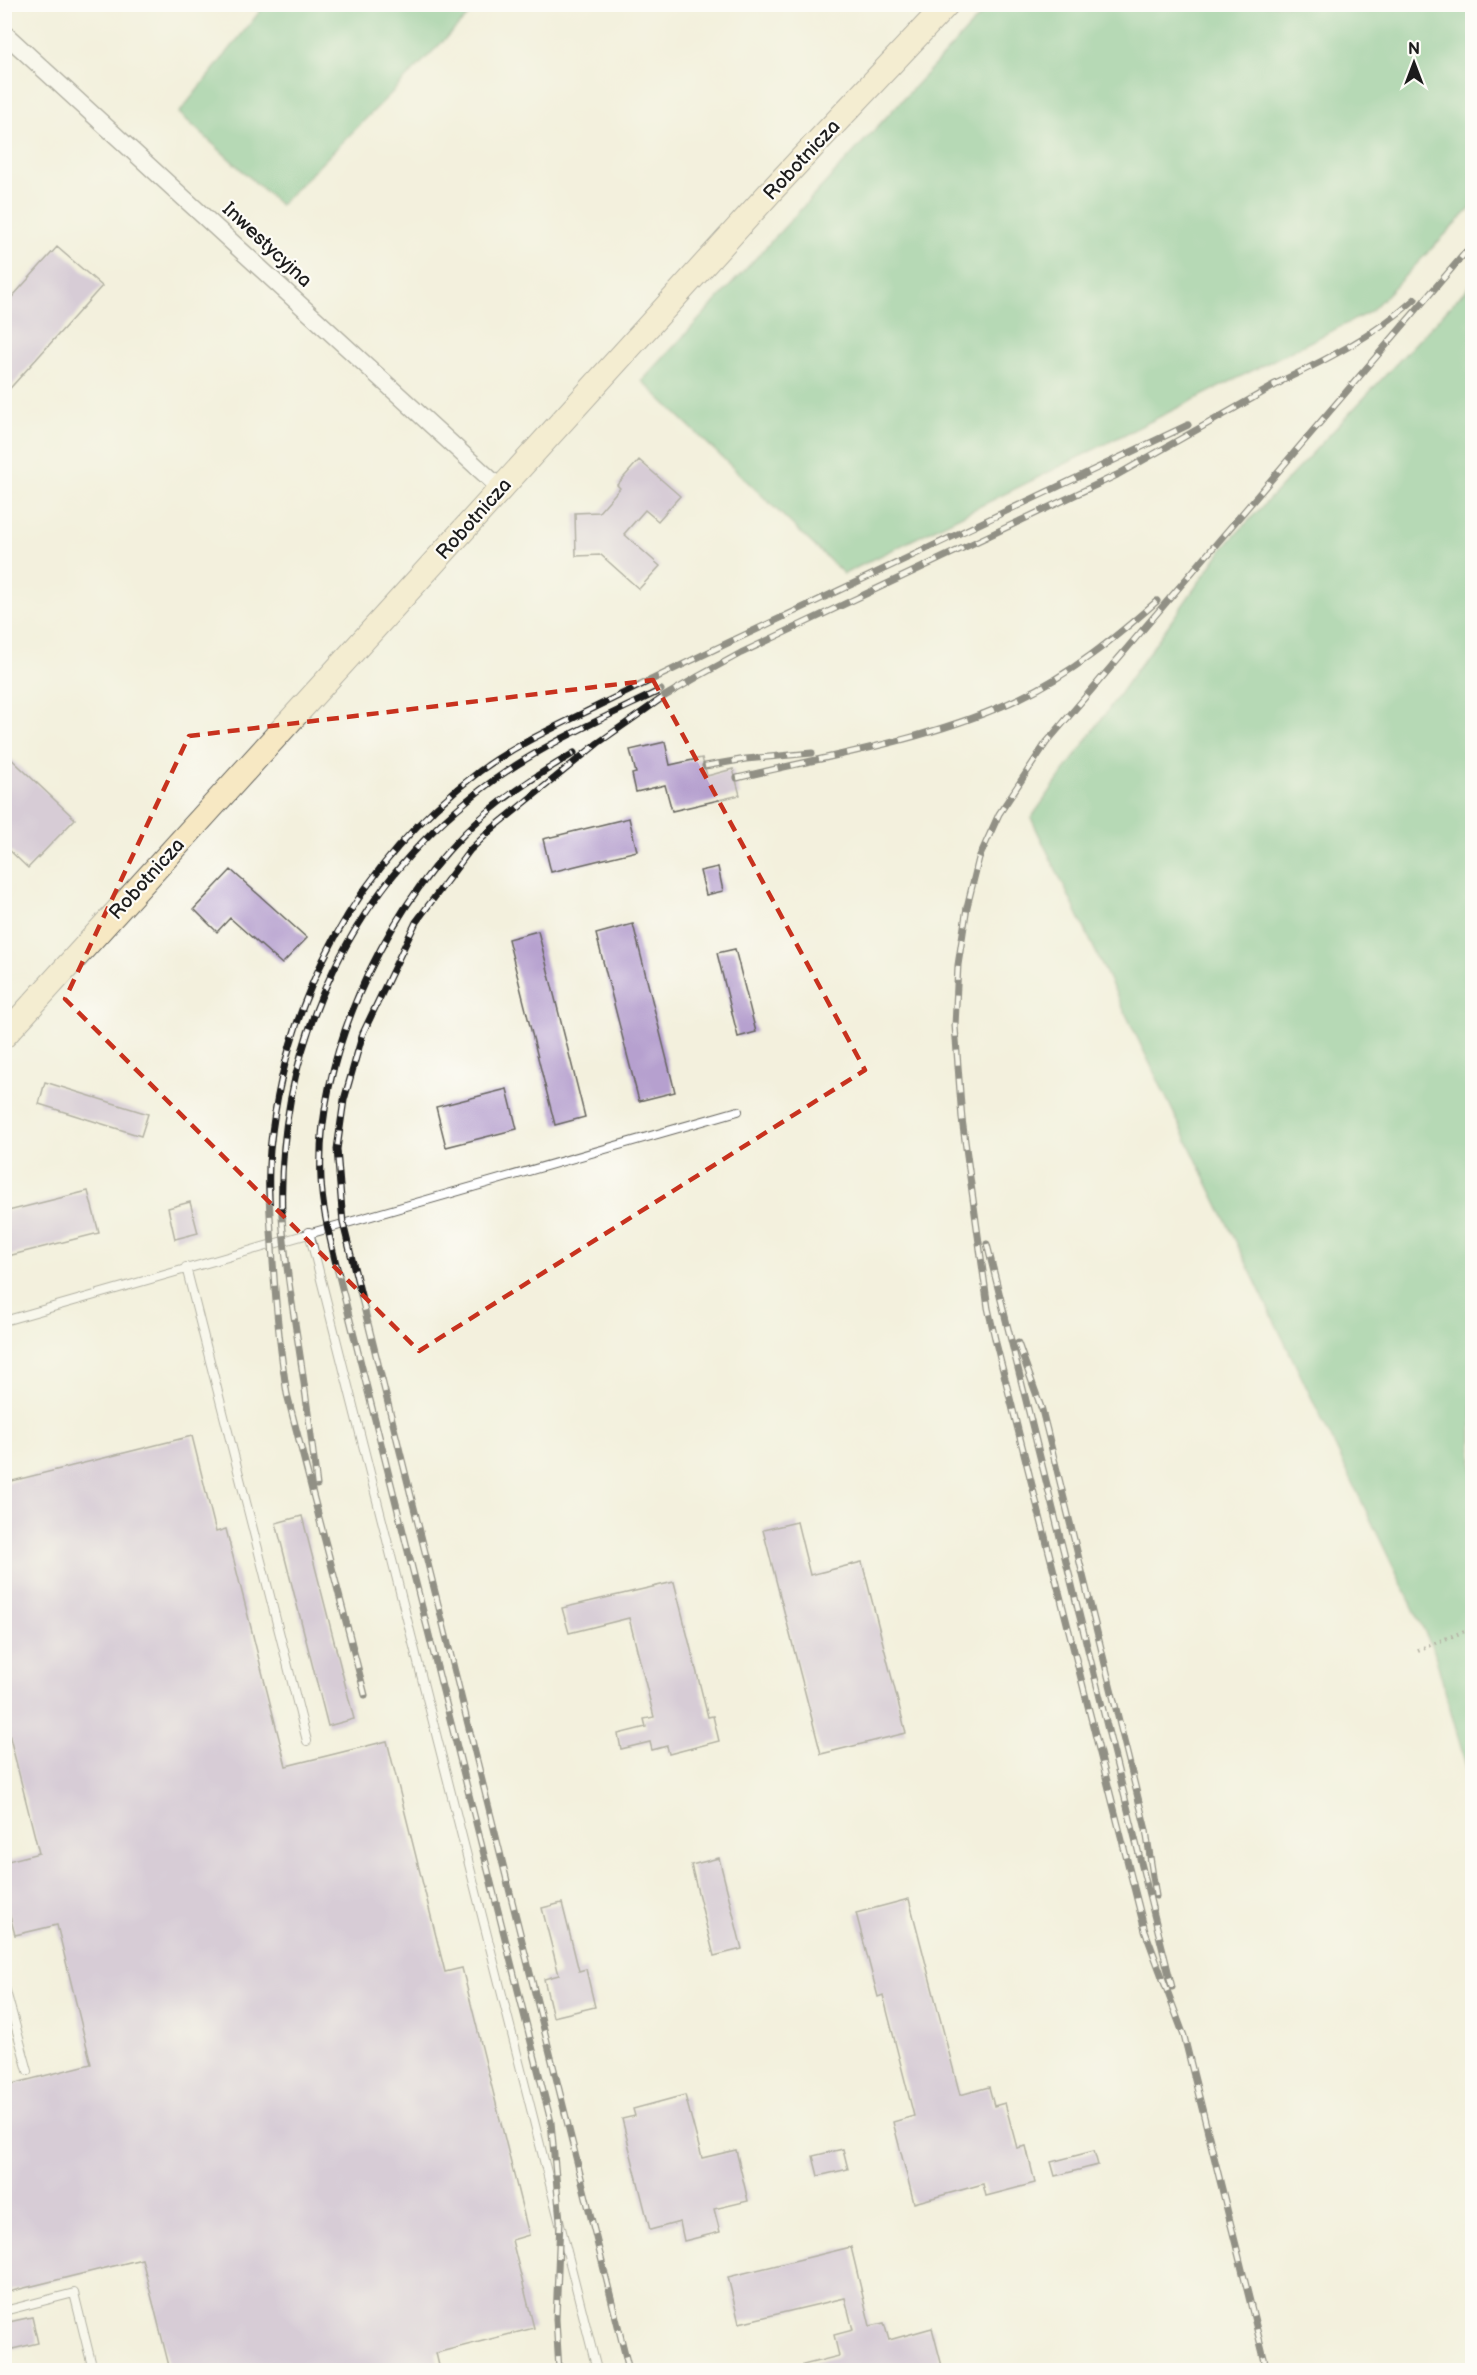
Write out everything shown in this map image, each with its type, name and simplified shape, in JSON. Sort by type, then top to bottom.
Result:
[{"type":"street","name":"Robotnicza","points":[[4,1036],[773,189],[947,4]]},
{"type":"street","name":"Inwestycyjna","points":[[4,33],[501,489]]},
{"type":"lane","points":[[4,1321],[186,1267],[738,1111]]},
{"type":"lane","points":[[309,1232],[597,2370]]},
{"type":"lane","points":[[186,1267],[307,1741]]},
{"type":"lane","points":[[4,1984],[28,2071]]},
{"type":"lane","points":[[4,2311],[74,2293],[93,2370]]},
{"type":"path","points":[[1418,1650],[1473,1628]]},
{"type":"highlighted area","points":[[653,680],[865,1070],[419,1351],[65,999],[189,736]]},
{"type":"green space","points":[[265,5],[479,5],[280,205],[179,113]]},
{"type":"green space","points":[[990,5],[1472,5],[1472,207],[1370,312],[844,574],[642,381]]},
{"type":"green space","points":[[1472,283],[1472,1787],[1434,1651],[1031,818],[1224,547]]},
{"type":"building","points":[[57,247],[102,286],[4,395],[4,306]]},
{"type":"building","points":[[639,460],[680,496],[658,521],[645,510],[624,534],[660,566],[639,589],[601,555],[576,556],[575,513],[599,512],[620,488],[617,485]]},
{"type":"building","points":[[665,742],[670,765],[702,758],[707,776],[733,769],[740,795],[672,811],[665,785],[636,792],[632,774],[636,773],[630,750]]},
{"type":"building","points":[[4,752],[75,819],[28,868],[4,845]]},
{"type":"building","points":[[629,818],[637,851],[551,872],[543,839]]},
{"type":"building","points":[[718,867],[723,891],[706,895],[700,871]]},
{"type":"building","points":[[231,870],[307,938],[282,964],[230,918],[217,932],[194,909]]},
{"type":"building","points":[[633,924],[675,1092],[639,1101],[596,934]]},
{"type":"building","points":[[538,931],[585,1117],[555,1125],[508,939]]},
{"type":"building","points":[[735,949],[756,1032],[738,1037],[717,953]]},
{"type":"building","points":[[45,1082],[148,1114],[141,1136],[39,1104]]},
{"type":"building","points":[[507,1089],[517,1129],[446,1147],[436,1107]]},
{"type":"building","points":[[88,1191],[99,1233],[4,1257],[4,1212]]},
{"type":"building","points":[[190,1202],[198,1233],[175,1239],[168,1208]]},
{"type":"building","points":[[192,1436],[216,1532],[226,1529],[286,1766],[387,1741],[445,1972],[462,1968],[529,2235],[512,2240],[534,2328],[436,2353],[440,2370],[170,2370],[142,2259],[4,2293],[4,2086],[91,2064],[57,1925],[15,1935],[4,1894],[4,1862],[39,1853],[4,1714],[4,1483]]},
{"type":"building","points":[[302,1516],[354,1719],[328,1726],[276,1523]]},
{"type":"building","points":[[797,1522],[810,1575],[862,1562],[906,1733],[821,1754],[763,1530]]},
{"type":"building","points":[[674,1582],[708,1717],[713,1716],[719,1741],[669,1754],[667,1746],[652,1750],[650,1742],[621,1749],[618,1734],[646,1727],[644,1719],[654,1717],[629,1618],[569,1633],[562,1608]]},
{"type":"building","points":[[719,1858],[742,1949],[714,1956],[691,1865]]},
{"type":"building","points":[[909,1899],[960,2095],[989,2087],[994,2106],[1005,2103],[1017,2148],[1026,2146],[1035,2183],[986,2196],[983,2184],[914,2203],[893,2122],[914,2116],[883,1995],[878,1997],[856,1913]]},
{"type":"building","points":[[562,1903],[579,1971],[586,1969],[595,2007],[553,2017],[544,1979],[559,1975],[542,1908]]},
{"type":"building","points":[[685,2095],[702,2158],[736,2150],[748,2201],[714,2209],[720,2232],[684,2241],[680,2222],[650,2230],[622,2119],[635,2116],[633,2109]]},
{"type":"building","points":[[843,2149],[848,2169],[818,2176],[813,2156]]},
{"type":"building","points":[[1094,2151],[1098,2165],[1055,2176],[1051,2162]]},
{"type":"building","points":[[851,2247],[870,2326],[884,2323],[889,2340],[932,2328],[943,2370],[804,2370],[803,2365],[839,2356],[834,2335],[853,2330],[845,2298],[739,2323],[728,2277]]},
{"type":"building","points":[[32,2317],[38,2343],[4,2351],[4,2323]]},
{"type":"railway","points":[[1267,2370],[1184,2036],[1145,1931],[988,1308],[962,1119],[955,1026],[958,965],[967,907],[979,858],[999,814],[1046,743],[1465,253]]},
{"type":"railway","points":[[1273,385],[1365,337],[1415,299]]},
{"type":"railway","points":[[629,2370],[343,1223],[337,1149],[344,1100],[363,1033],[416,922],[470,850],[492,829],[598,743],[665,696],[741,653],[1117,475],[1281,382]]},
{"type":"railway","points":[[365,1695],[287,1394],[276,1302],[269,1186],[270,1150],[278,1094],[292,1040],[311,988],[334,938],[363,891],[397,848],[436,807],[480,771],[525,743],[714,649],[1188,425]]},
{"type":"railway","points":[[737,778],[917,736],[986,713],[1020,698],[1075,667],[1109,642],[1157,601]]},
{"type":"railway","points":[[317,1485],[284,1246],[282,1215],[284,1151],[293,1089],[310,1028],[333,970],[364,916],[401,866],[444,820],[494,780],[534,754],[661,690]]},
{"type":"railway","points":[[559,2370],[556,2319],[560,2221],[551,2122],[335,1260],[324,1210],[321,1179],[322,1134],[329,1087],[342,1040],[359,994],[381,949],[406,907],[434,868],[464,834],[516,790],[574,753]]},
{"type":"railway","points":[[705,766],[746,759],[812,753]]},
{"type":"railway","points":[[987,1244],[1172,1987]]},
{"type":"railway","points":[[1018,1343],[1042,1410],[1053,1454],[1146,1830],[1156,1896]]}]
